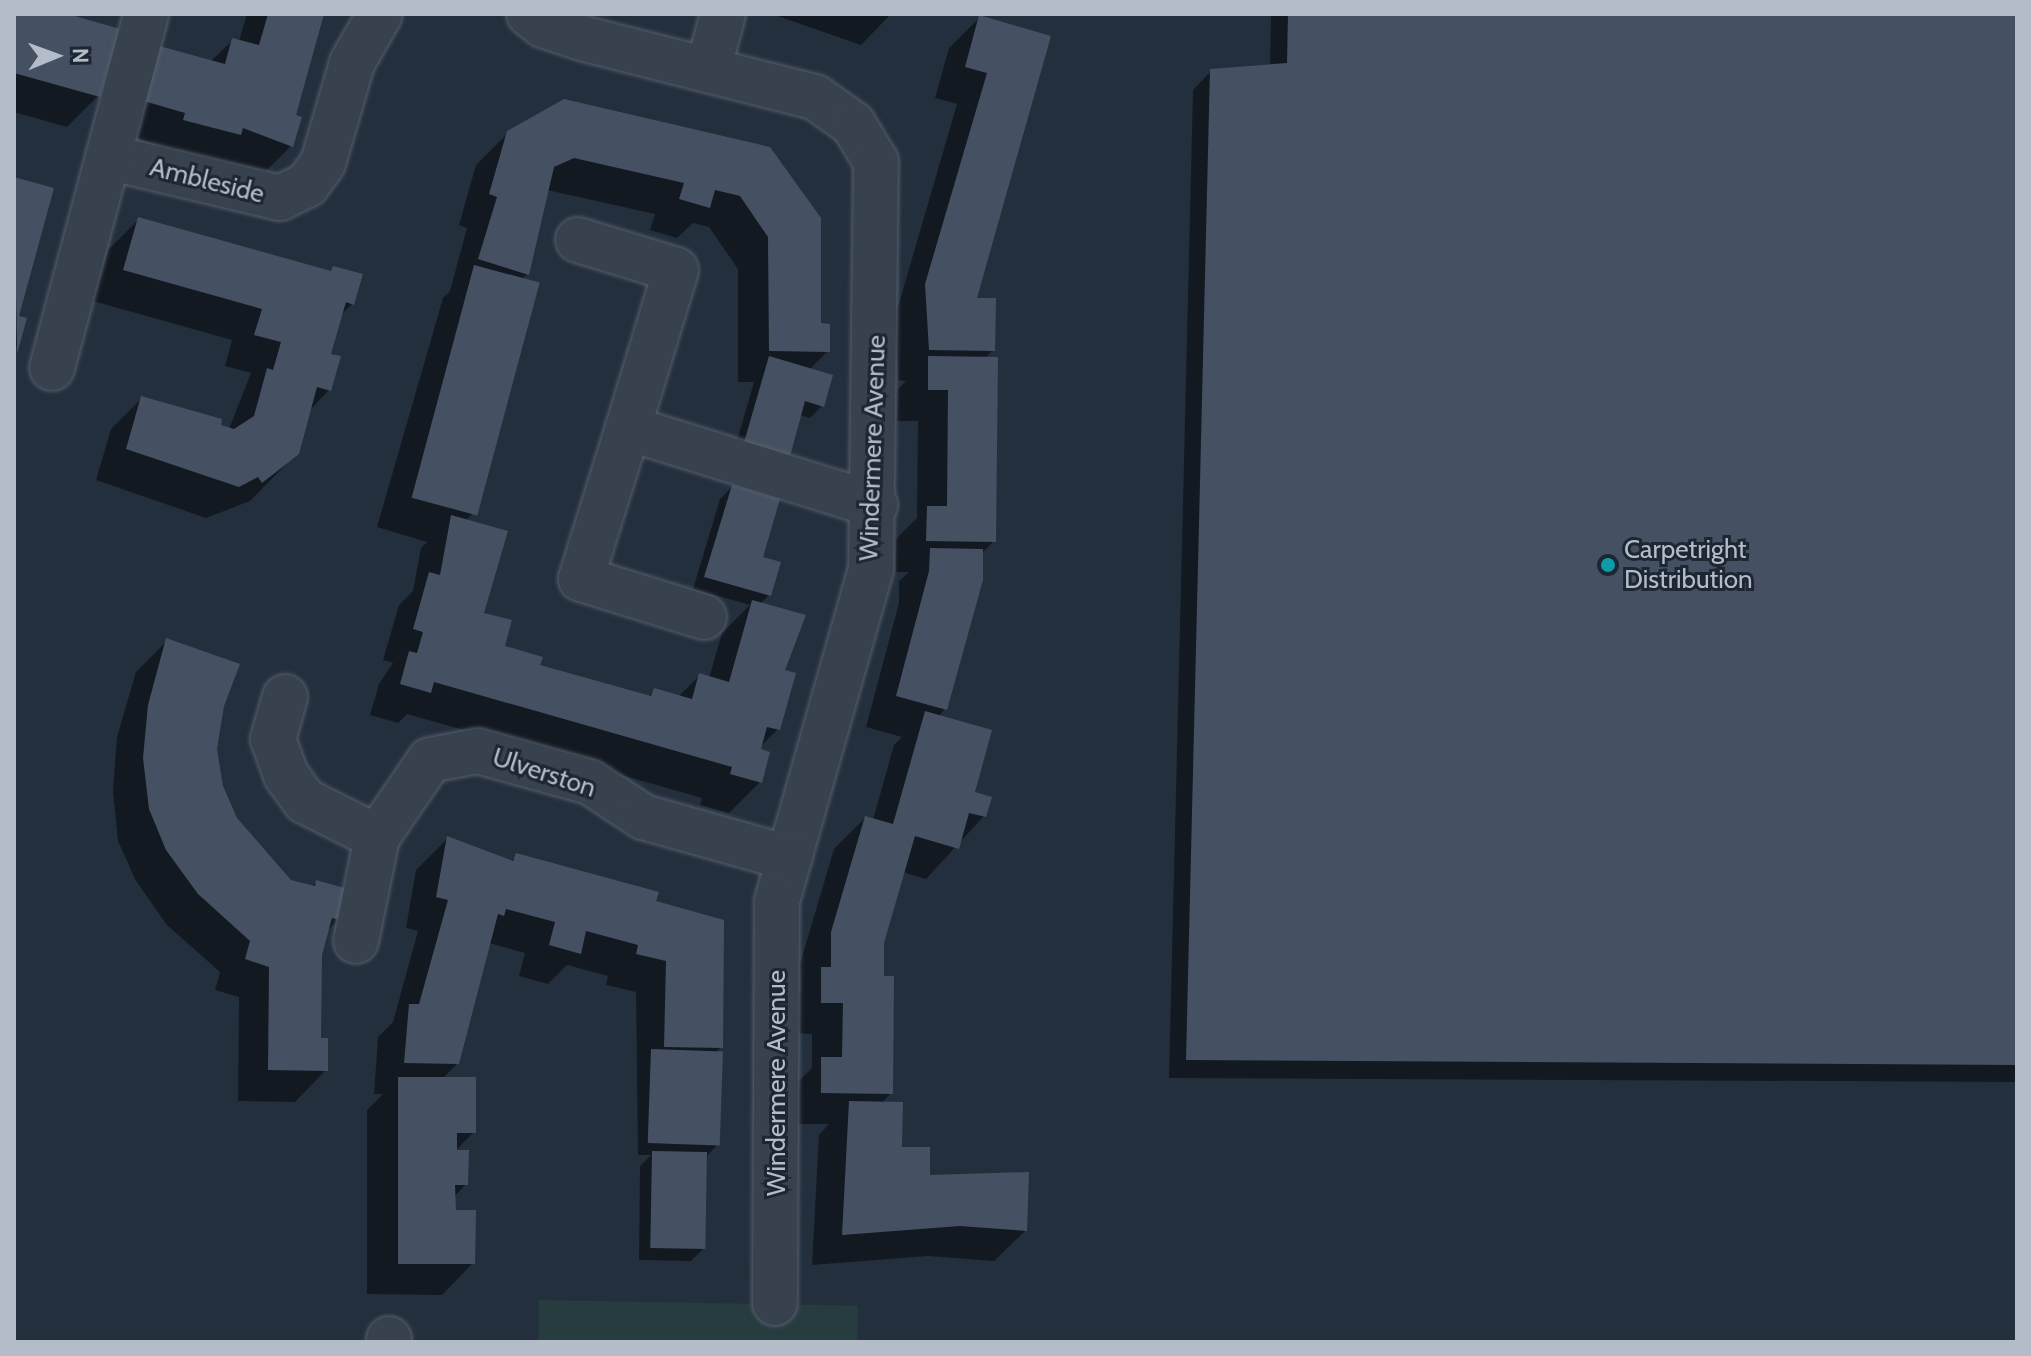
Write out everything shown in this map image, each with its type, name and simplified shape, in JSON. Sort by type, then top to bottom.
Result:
[{"type":"street","points":[[52,368],[146,14]]},
{"type":"street","name":"Ambleside","points":[[108,157],[280,198],[307,185],[323,163],[352,63],[380,14]]},
{"type":"street","name":"Windermere Avenue","points":[[529,14],[543,25],[585,39],[815,97],[853,124],[876,162],[875,505],[871,569],[777,902],[775,1303]]},
{"type":"street","points":[[708,70],[723,14]]},
{"type":"street","points":[[578,240],[676,270],[581,579],[704,617]]},
{"type":"street","points":[[628,428],[875,505]]},
{"type":"street","points":[[285,697],[273,739],[286,775],[305,801],[377,837]]},
{"type":"street","name":"Ulverston","points":[[356,941],[377,837],[430,760],[478,751],[590,782],[643,817],[789,858]]},
{"type":"green space","points":[[539,1300],[858,1306],[857,1342],[538,1342]]},
{"type":"building","points":[[14,14],[68,14],[120,29],[100,97],[14,73]]},
{"type":"building","points":[[268,14],[324,14],[296,115],[302,117],[293,147],[243,128],[241,135],[183,120],[185,113],[137,99],[152,44],[225,64],[232,38],[259,45]]},
{"type":"building","name":"Carpetright Distribution","points":[[1288,14],[2017,14],[2017,1065],[1186,1060],[1210,69],[1287,63]]},
{"type":"building","points":[[979,15],[1051,36],[977,298],[996,298],[995,351],[929,350],[925,284],[987,73],[965,67]]},
{"type":"building","points":[[564,99],[770,147],[821,218],[821,323],[830,324],[830,352],[769,351],[768,237],[740,196],[715,190],[710,208],[679,199],[684,183],[574,158],[554,167],[529,275],[478,259],[497,197],[489,194],[507,131]]},
{"type":"building","points":[[14,177],[54,188],[19,316],[27,318],[17,354]]},
{"type":"building","points":[[138,217],[331,271],[333,266],[363,274],[354,305],[346,302],[331,354],[341,356],[331,391],[317,387],[299,454],[262,483],[258,477],[239,487],[126,449],[141,396],[222,419],[221,425],[234,429],[254,416],[267,368],[273,370],[281,342],[254,335],[262,309],[123,270]]},
{"type":"building","points":[[474,265],[540,283],[477,515],[412,498]]},
{"type":"building","points":[[769,356],[833,375],[824,407],[805,401],[789,460],[743,446]]},
{"type":"building","points":[[928,356],[998,357],[996,542],[926,541],[927,506],[947,506],[948,390],[928,390]]},
{"type":"building","points":[[732,485],[780,499],[763,557],[781,562],[771,596],[704,577]]},
{"type":"building","points":[[451,515],[508,531],[484,613],[512,620],[505,646],[543,657],[540,665],[651,696],[654,688],[692,699],[699,673],[729,682],[752,600],[806,615],[785,670],[796,673],[780,730],[767,727],[761,749],[770,752],[762,783],[730,774],[732,767],[434,682],[431,693],[400,684],[409,651],[417,653],[423,632],[413,629],[429,572],[440,575]]},
{"type":"building","points":[[930,548],[983,549],[983,580],[947,710],[896,696],[929,571]]},
{"type":"building","points":[[166,638],[240,664],[224,706],[217,749],[223,786],[237,818],[291,880],[315,886],[316,880],[348,889],[340,920],[332,918],[322,955],[321,1038],[328,1038],[328,1071],[268,1070],[269,967],[245,959],[250,941],[198,894],[166,850],[149,809],[143,758],[148,705]]},
{"type":"building","points":[[925,711],[992,730],[975,792],[992,797],[986,817],[969,813],[959,849],[915,836],[884,943],[884,976],[894,976],[893,1094],[821,1093],[821,1057],[842,1057],[843,1003],[821,1003],[821,967],[831,967],[831,932],[865,816],[893,824]]},
{"type":"building","points":[[447,836],[513,861],[516,853],[659,892],[656,901],[724,920],[723,1048],[664,1047],[666,961],[636,954],[638,945],[586,931],[581,954],[549,945],[555,922],[506,909],[504,916],[498,914],[459,1064],[404,1063],[409,1004],[419,1004],[448,900],[436,897]]},
{"type":"building","points":[[651,1049],[723,1052],[720,1145],[648,1143]]},
{"type":"building","points":[[398,1077],[476,1077],[476,1133],[457,1133],[457,1150],[469,1150],[468,1185],[455,1185],[456,1210],[476,1210],[475,1264],[398,1264]]},
{"type":"building","points":[[849,1101],[903,1102],[902,1147],[930,1147],[930,1175],[1029,1172],[1027,1231],[960,1226],[842,1235]]},
{"type":"building","points":[[652,1151],[707,1152],[705,1249],[650,1248]]},
{"type":"place","name":"Carpetright Distribution","points":[[1608,565]]}]
